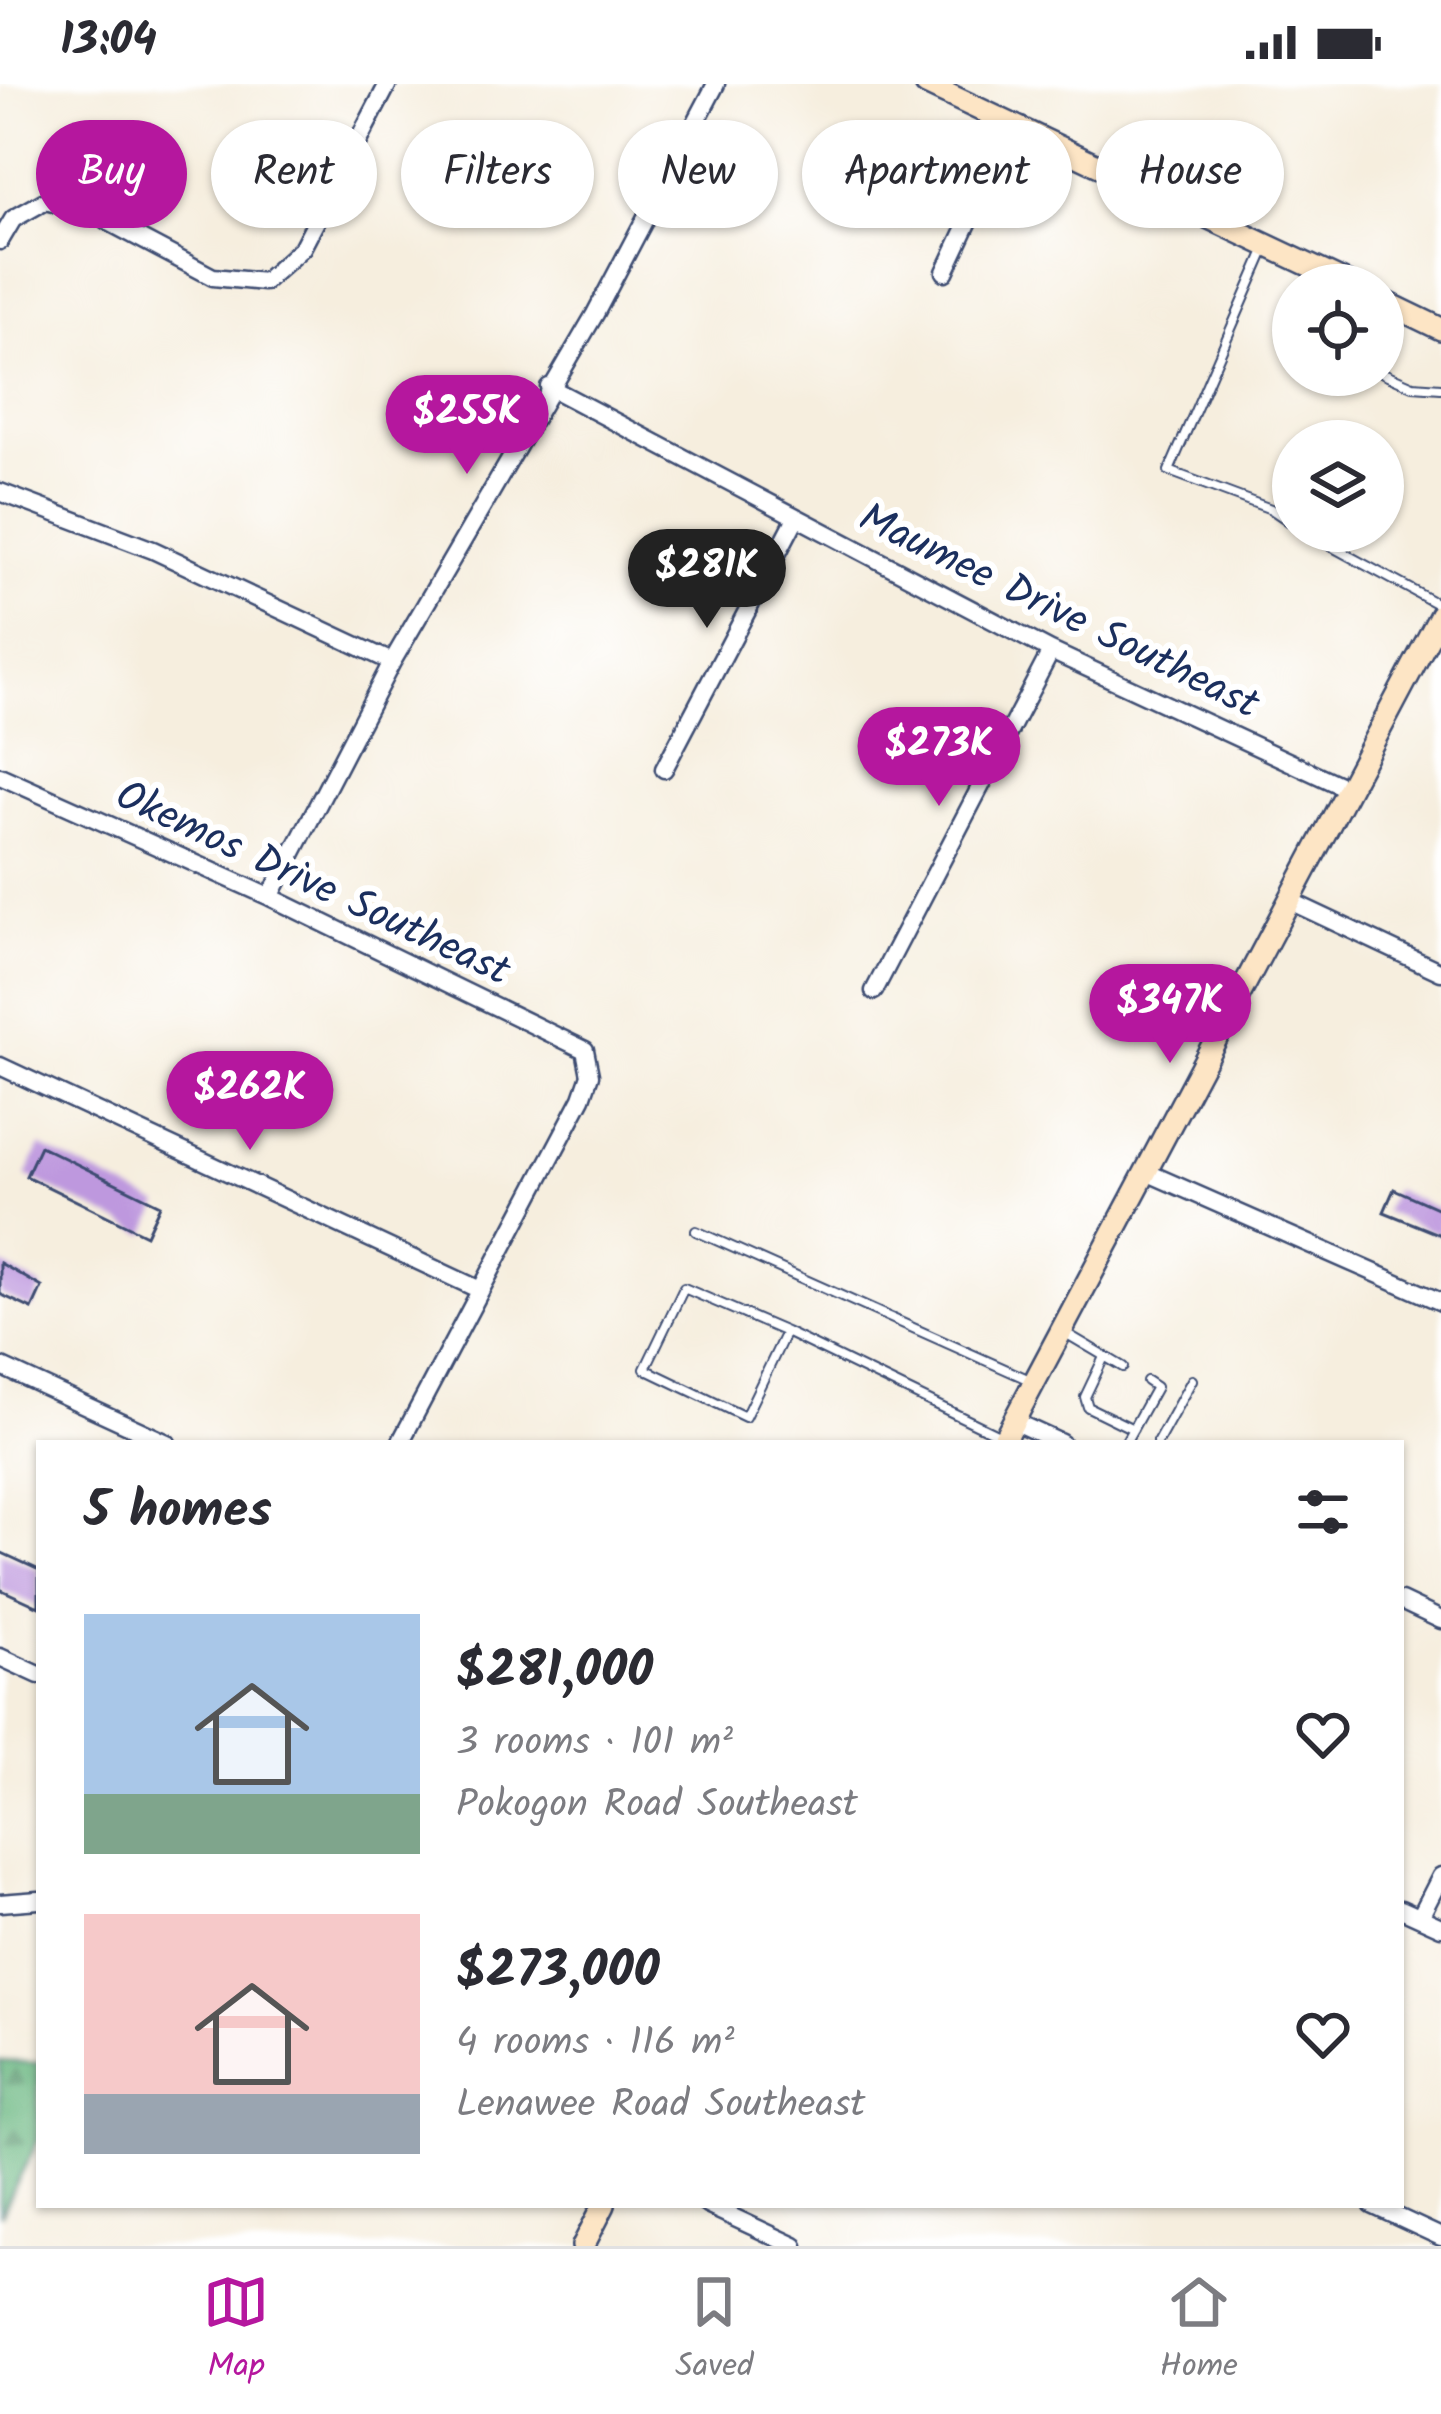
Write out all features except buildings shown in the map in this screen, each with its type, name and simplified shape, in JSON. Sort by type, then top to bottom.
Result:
[{"type":"main road","points":[[926,84],[1003,120]]},
{"type":"main road","points":[[1072,152],[1306,264]]},
{"type":"main road","points":[[1404,311],[1441,329]]},
{"type":"main road","points":[[1006,1434],[1350,790],[1431,654],[1441,610]]},
{"type":"main road","points":[[583,2246],[602,2208]]},
{"type":"street","points":[[0,241],[13,219],[45,201],[90,212],[213,277],[264,281],[302,248],[388,84]]},
{"type":"street","points":[[270,897],[392,662],[625,261],[716,84]]},
{"type":"street","points":[[945,272],[966,228]]},
{"type":"street","name":"Maumee Drive Southeast","points":[[549,387],[1051,651],[1350,790]]},
{"type":"street","points":[[0,492],[152,550],[392,662]]},
{"type":"street","points":[[664,769],[796,518]]},
{"type":"street","points":[[874,991],[1051,651]]},
{"type":"street","name":"Okemos Drive Southeast","points":[[0,776],[270,897],[572,1041],[590,1060],[582,1097],[478,1289]]},
{"type":"street","points":[[1290,901],[1441,972]]},
{"type":"street","points":[[0,1066],[478,1289],[402,1440]]},
{"type":"street","points":[[1146,1172],[1441,1302]]},
{"type":"street","points":[[0,1366],[160,1440]]},
{"type":"street","points":[[1006,1434],[1043,1440]]},
{"type":"street","points":[[1404,1602],[1441,1619]]},
{"type":"street","points":[[0,1657],[36,1675]]},
{"type":"street","points":[[1420,1917],[1441,1876]]},
{"type":"street","points":[[0,1903],[36,1900]]},
{"type":"street","points":[[1404,1910],[1441,1927]]},
{"type":"street","points":[[713,2208],[795,2246]]},
{"type":"street","points":[[1378,2208],[1441,2237]]},
{"type":"lane","points":[[1268,244],[1169,471],[1272,510]]},
{"type":"lane","points":[[1404,382],[1441,388]]},
{"type":"lane","points":[[1340,552],[1441,610]]},
{"type":"lane","points":[[696,1231],[1034,1382]]},
{"type":"lane","points":[[786,1332],[745,1417],[645,1370],[684,1288],[786,1332],[1006,1434]]},
{"type":"lane","points":[[1061,1330],[1123,1367]]},
{"type":"lane","points":[[1105,1357],[1085,1397],[1088,1407],[1132,1429]]},
{"type":"lane","points":[[1159,1440],[1192,1380]]},
{"type":"lane","points":[[1126,1440],[1152,1384]]},
{"type":"green space","points":[[0,2061],[36,2063],[36,2145],[0,2216]]}]
